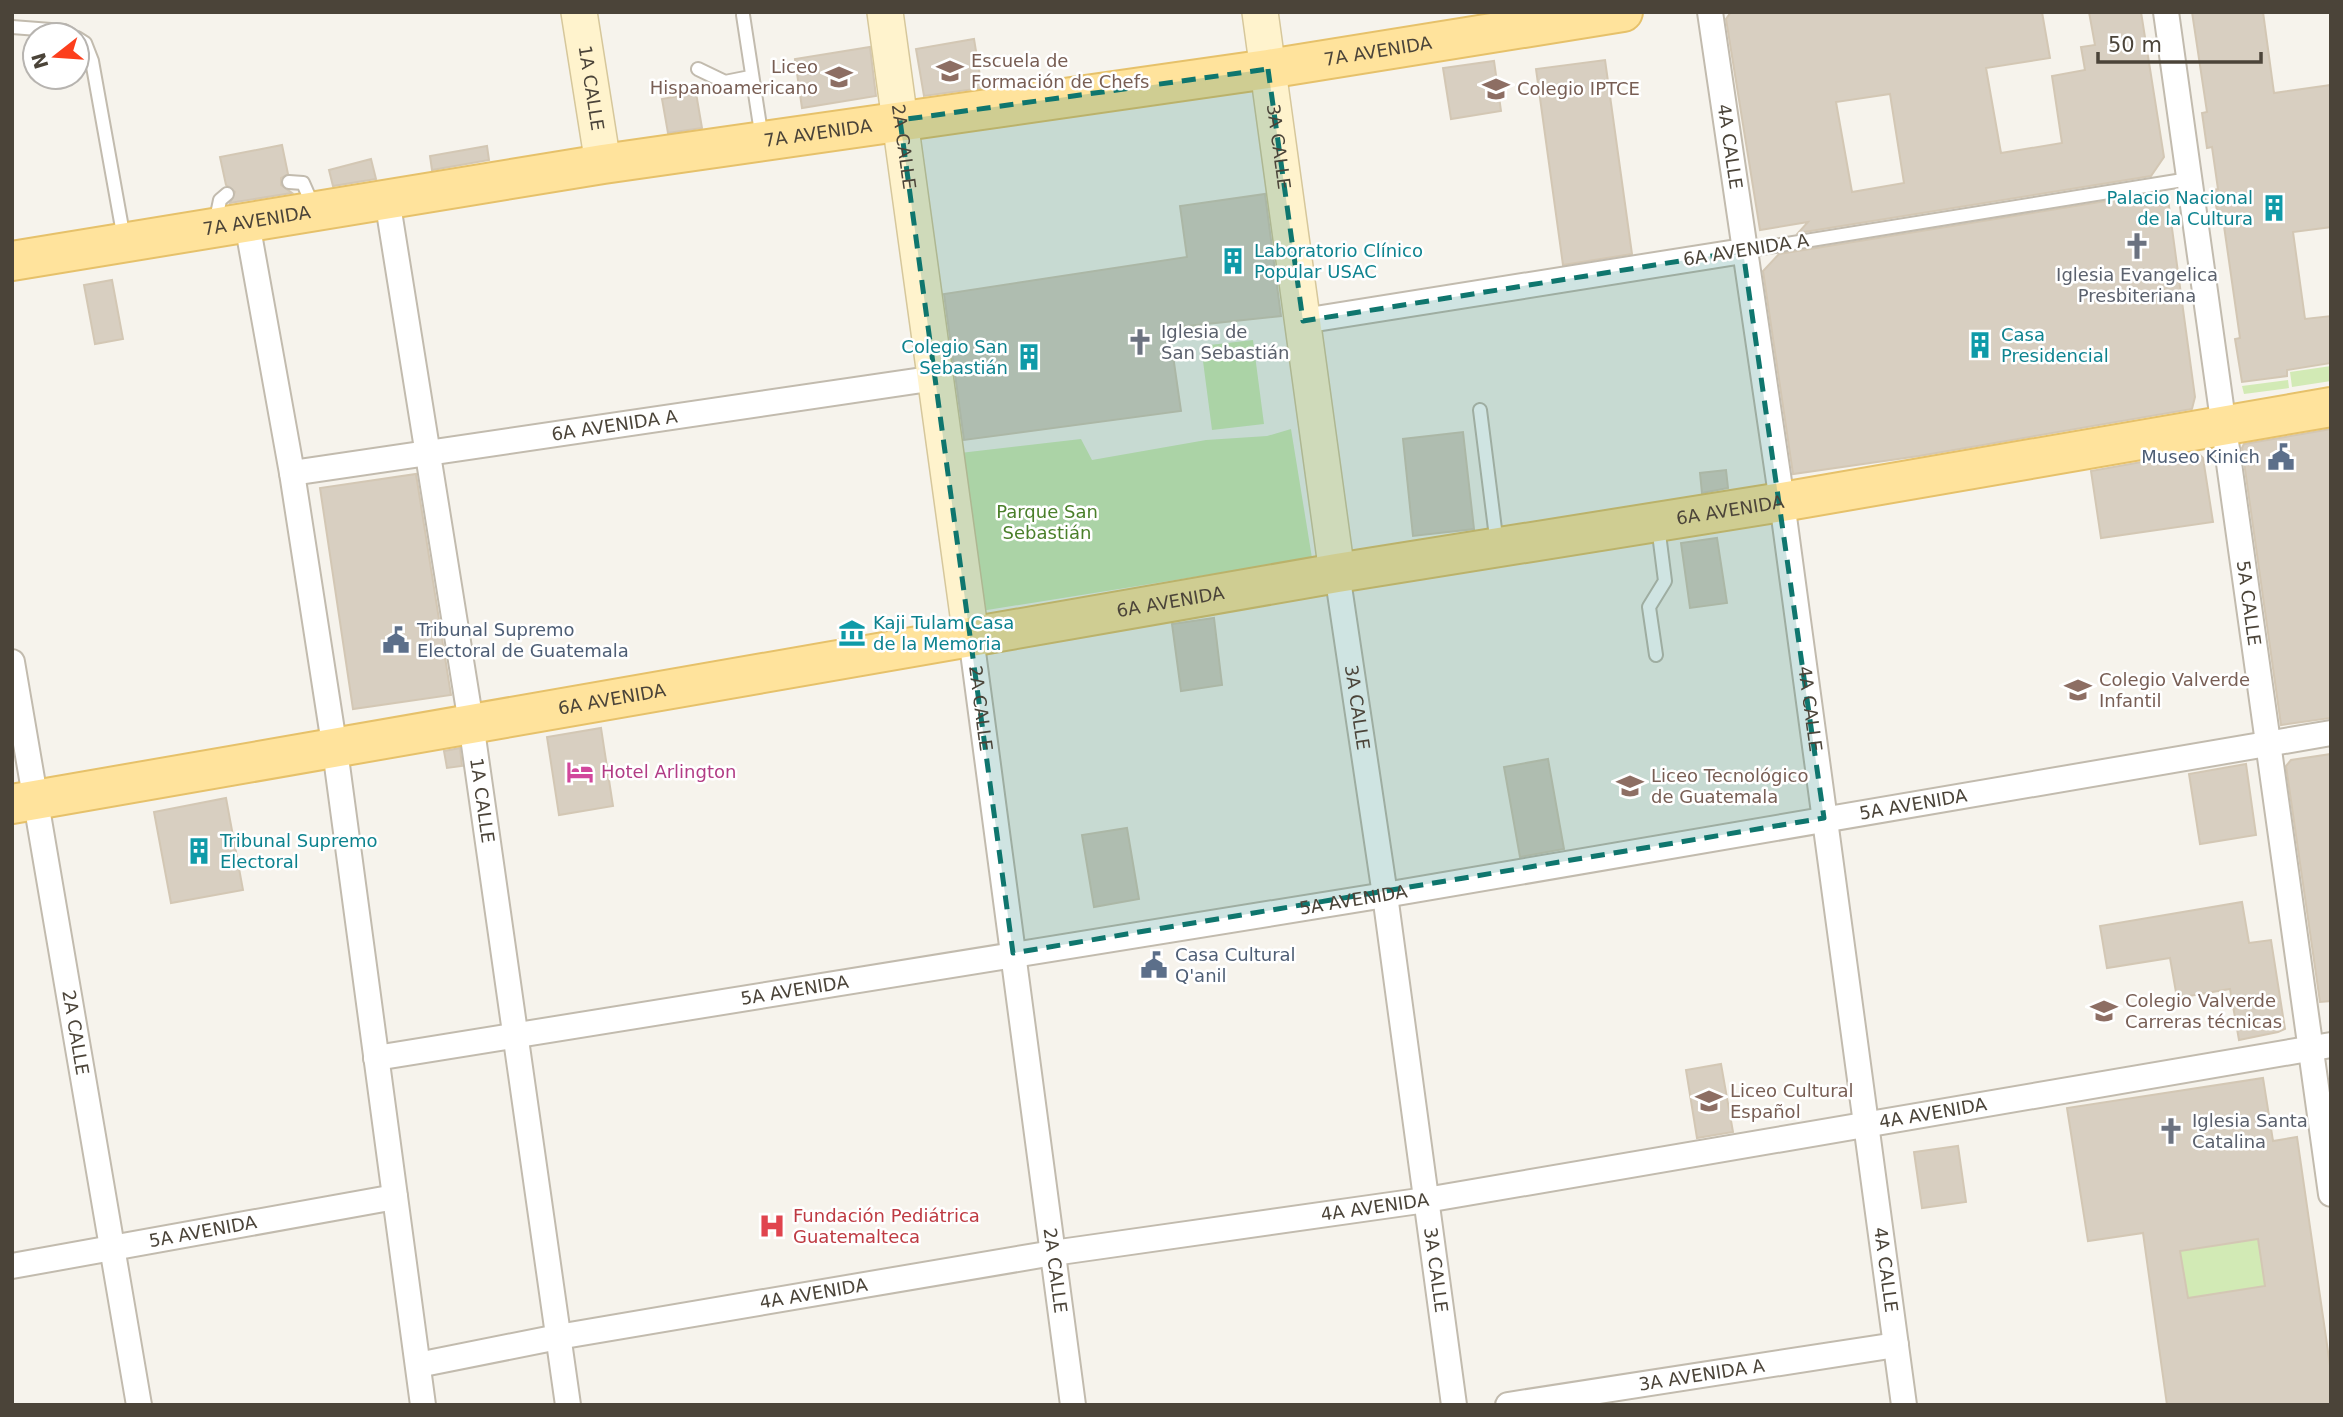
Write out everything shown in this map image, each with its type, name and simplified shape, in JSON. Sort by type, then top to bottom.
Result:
[{"type":"main road","name":"7A AVENIDA","points":[[12,261],[125,243],[229,215],[316,211],[603,164],[1268,69],[1623,12]]},
{"type":"main road","name":"6A AVENIDA","points":[[25,802],[1337,573],[1782,502],[2331,407]]},
{"type":"street","name":"1A CALLE","points":[[579,12],[603,164]]},
{"type":"street","name":"2A CALLE","points":[[886,12],[1073,1405]]},
{"type":"street","name":"3A CALLE","points":[[1260,12],[1454,1405]]},
{"type":"street","name":"4A CALLE","points":[[1710,12],[1782,502],[1904,1405]]},
{"type":"street","name":"5A CALLE","points":[[2166,12],[2268,743],[2321,1047],[2331,1194]]},
{"type":"street","name":"1A CALLE","points":[[387,200],[471,723],[568,1405]]},
{"type":"street","points":[[229,215],[292,472],[335,750],[423,1405]]},
{"type":"street","name":"6A AVENIDA A","points":[[1303,321],[1743,251]]},
{"type":"street","name":"6A AVENIDA A","points":[[292,472],[936,378]]},
{"type":"street","name":"2A CALLE","points":[[12,662],[25,802],[139,1405]]},
{"type":"street","name":"5A AVENIDA","points":[[376,1058],[1385,895],[2331,733]]},
{"type":"street","name":"4A AVENIDA","points":[[418,1366],[558,1337],[1053,1253],[1426,1200],[2321,1047]]},
{"type":"street","name":"5A AVENIDA","points":[[12,1266],[395,1197]]},
{"type":"street","name":"3A AVENIDA A","points":[[1508,1405],[1896,1345]]},
{"type":"lane","points":[[743,15],[750,77],[762,141]]},
{"type":"lane","points":[[91,58],[125,243]]},
{"type":"lane","points":[[698,69],[725,82],[750,77]]},
{"type":"lane","name":"6A AVENIDA A","points":[[1743,251],[2189,179]]},
{"type":"lane","points":[[289,182],[303,183],[316,211]]},
{"type":"lane","points":[[1480,410],[1498,548]]},
{"type":"lane","points":[[1656,655],[1649,607],[1665,581],[1657,522]]},
{"type":"highlighted area","points":[[1268,69],[1303,321],[1743,251],[1824,818],[1013,953],[900,120]]},
{"type":"green space","points":[[1253,340],[1264,424],[1212,430],[1201,346]]},
{"type":"green space","points":[[2331,366],[2331,381],[2292,387],[2290,372]]},
{"type":"green space","points":[[2288,380],[2289,388],[2244,394],[2242,386]]},
{"type":"green space","name":"Parque San Sebastián","points":[[1291,429],[1312,558],[981,611],[960,453],[1081,439],[1092,460],[1206,440],[1267,436]]},
{"type":"green space","points":[[2258,1239],[2265,1287],[2187,1298],[2180,1251]]},
{"type":"building","points":[[1731,12],[2042,12],[2050,58],[1986,68],[2001,153],[2062,143],[2052,76],[2085,70],[2081,47],[2095,45],[2089,12],[2141,12],[2164,157],[2151,176],[1798,233],[1808,222],[1760,230],[1726,19]],"holes":[[[1890,94],[1904,183],[1852,192],[1836,102]]]},
{"type":"building","name":"Palacio Nacional de la Cultura","points":[[2192,12],[2263,12],[2274,93],[2331,85],[2331,227],[2293,232],[2305,319],[2331,316],[2331,363],[2287,370],[2287,376],[2242,382],[2235,339],[2240,338],[2224,226],[2219,226],[2214,190],[2218,189],[2212,147],[2207,148],[2202,113],[2207,112]]},
{"type":"building","name":"Escuela de Formación de Chefs","points":[[974,39],[982,88],[924,96],[916,49]]},
{"type":"building","name":"Liceo Hispanoamericano","points":[[870,47],[876,96],[802,108],[795,59]]},
{"type":"building","points":[[1605,60],[1632,254],[1563,265],[1536,69]]},
{"type":"building","points":[[1494,61],[1501,111],[1451,119],[1443,68]]},
{"type":"building","points":[[696,93],[702,128],[668,133],[662,99]]},
{"type":"building","points":[[282,145],[288,174],[281,178],[281,185],[292,193],[230,203],[235,192],[226,185],[220,157]]},
{"type":"building","points":[[487,146],[489,160],[432,170],[430,156]]},
{"type":"building","points":[[371,159],[376,179],[333,186],[329,170]]},
{"type":"building","points":[[1265,194],[1281,316],[1169,328],[1181,411],[964,440],[944,294],[1187,257],[1180,206]]},
{"type":"building","name":"Casa Presidencial","points":[[2137,196],[2132,204],[2168,199],[2195,397],[2192,409],[1919,456],[1793,474],[1763,271],[1779,254]]},
{"type":"building","points":[[112,280],[123,339],[95,344],[84,285]]},
{"type":"building","points":[[2331,429],[2331,718],[2281,725],[2242,448],[2244,444]]},
{"type":"building","points":[[1463,432],[1474,529],[1413,536],[1403,439]]},
{"type":"building","points":[[2197,452],[2203,458],[2213,522],[2101,538],[2091,471]]},
{"type":"building","points":[[1726,470],[1728,488],[1702,493],[1700,473]]},
{"type":"building","name":"Tribunal Supremo Electoral de Guatemala","points":[[416,474],[451,695],[353,709],[320,488]]},
{"type":"building","points":[[1717,538],[1727,603],[1690,608],[1681,543]]},
{"type":"building","points":[[1214,618],[1222,685],[1181,691],[1172,624]]},
{"type":"building","name":"Hotel Arlington","points":[[601,728],[613,806],[559,815],[547,737]]},
{"type":"building","points":[[460,748],[462,766],[447,768],[444,751]]},
{"type":"building","points":[[2331,754],[2331,1001],[2320,1002],[2286,766],[2291,760]]},
{"type":"building","points":[[1548,759],[1564,849],[1520,857],[1504,767]]},
{"type":"building","points":[[2246,764],[2256,835],[2200,844],[2189,774]]},
{"type":"building","name":"Tribunal Supremo Electoral","points":[[226,798],[243,890],[171,903],[154,812]]},
{"type":"building","points":[[1127,828],[1139,899],[1094,907],[1082,835]]},
{"type":"building","points":[[2242,902],[2249,943],[2271,940],[2285,1029],[2239,1040],[2230,989],[2177,998],[2170,958],[2107,968],[2100,926]]},
{"type":"building","name":"Liceo Cultural Español","points":[[1721,1064],[1733,1132],[1697,1138],[1686,1070]]},
{"type":"building","points":[[2263,1078],[2273,1141],[2297,1137],[2331,1372],[2331,1405],[2167,1405],[2143,1233],[2088,1241],[2067,1108]],"holes":[[[2258,1239],[2265,1286],[2188,1298],[2180,1251]]]},
{"type":"building","points":[[1958,1146],[1966,1202],[1922,1208],[1914,1152]]},
{"type":"place","name":"Escuela de Formación de Chefs","points":[[950,71]]},
{"type":"place","name":"Liceo Hispanoamericano","points":[[839,77]]},
{"type":"place","name":"Colegio IPTCE","points":[[1496,89]]},
{"type":"place","name":"Palacio Nacional de la Cultura","points":[[2274,208]]},
{"type":"place","name":"Iglesia Evangelica Presbiteriana","points":[[2137,246]]},
{"type":"place","name":"Laboratorio Clínico Popular USAC","points":[[1233,261]]},
{"type":"place","name":"Iglesia de San Sebastián","points":[[1140,342]]},
{"type":"place","name":"Casa Presidencial","points":[[1980,345]]},
{"type":"place","name":"Colegio San Sebastián","points":[[1029,357]]},
{"type":"place","name":"Museo Kinich","points":[[2281,457]]},
{"type":"place","name":"Kaji Tulam Casa de la Memoria","points":[[852,633]]},
{"type":"place","name":"Tribunal Supremo Electoral de Guatemala","points":[[396,640]]},
{"type":"place","name":"Colegio Valverde Infantil","points":[[2078,690]]},
{"type":"place","name":"Hotel Arlington","points":[[580,772]]},
{"type":"place","name":"Liceo Tecnológico de Guatemala","points":[[1630,786]]},
{"type":"place","name":"Tribunal Supremo Electoral","points":[[199,851]]},
{"type":"place","name":"Casa Cultural Q'anil","points":[[1154,965]]},
{"type":"place","name":"Colegio Valverde Carreras técnicas","points":[[2104,1011]]},
{"type":"place","name":"Liceo Cultural Español","points":[[1709,1101]]},
{"type":"place","name":"Iglesia Santa Catalina","points":[[2171,1131]]},
{"type":"place","name":"Fundación Pediátrica Guatemalteca","points":[[772,1226]]}]
